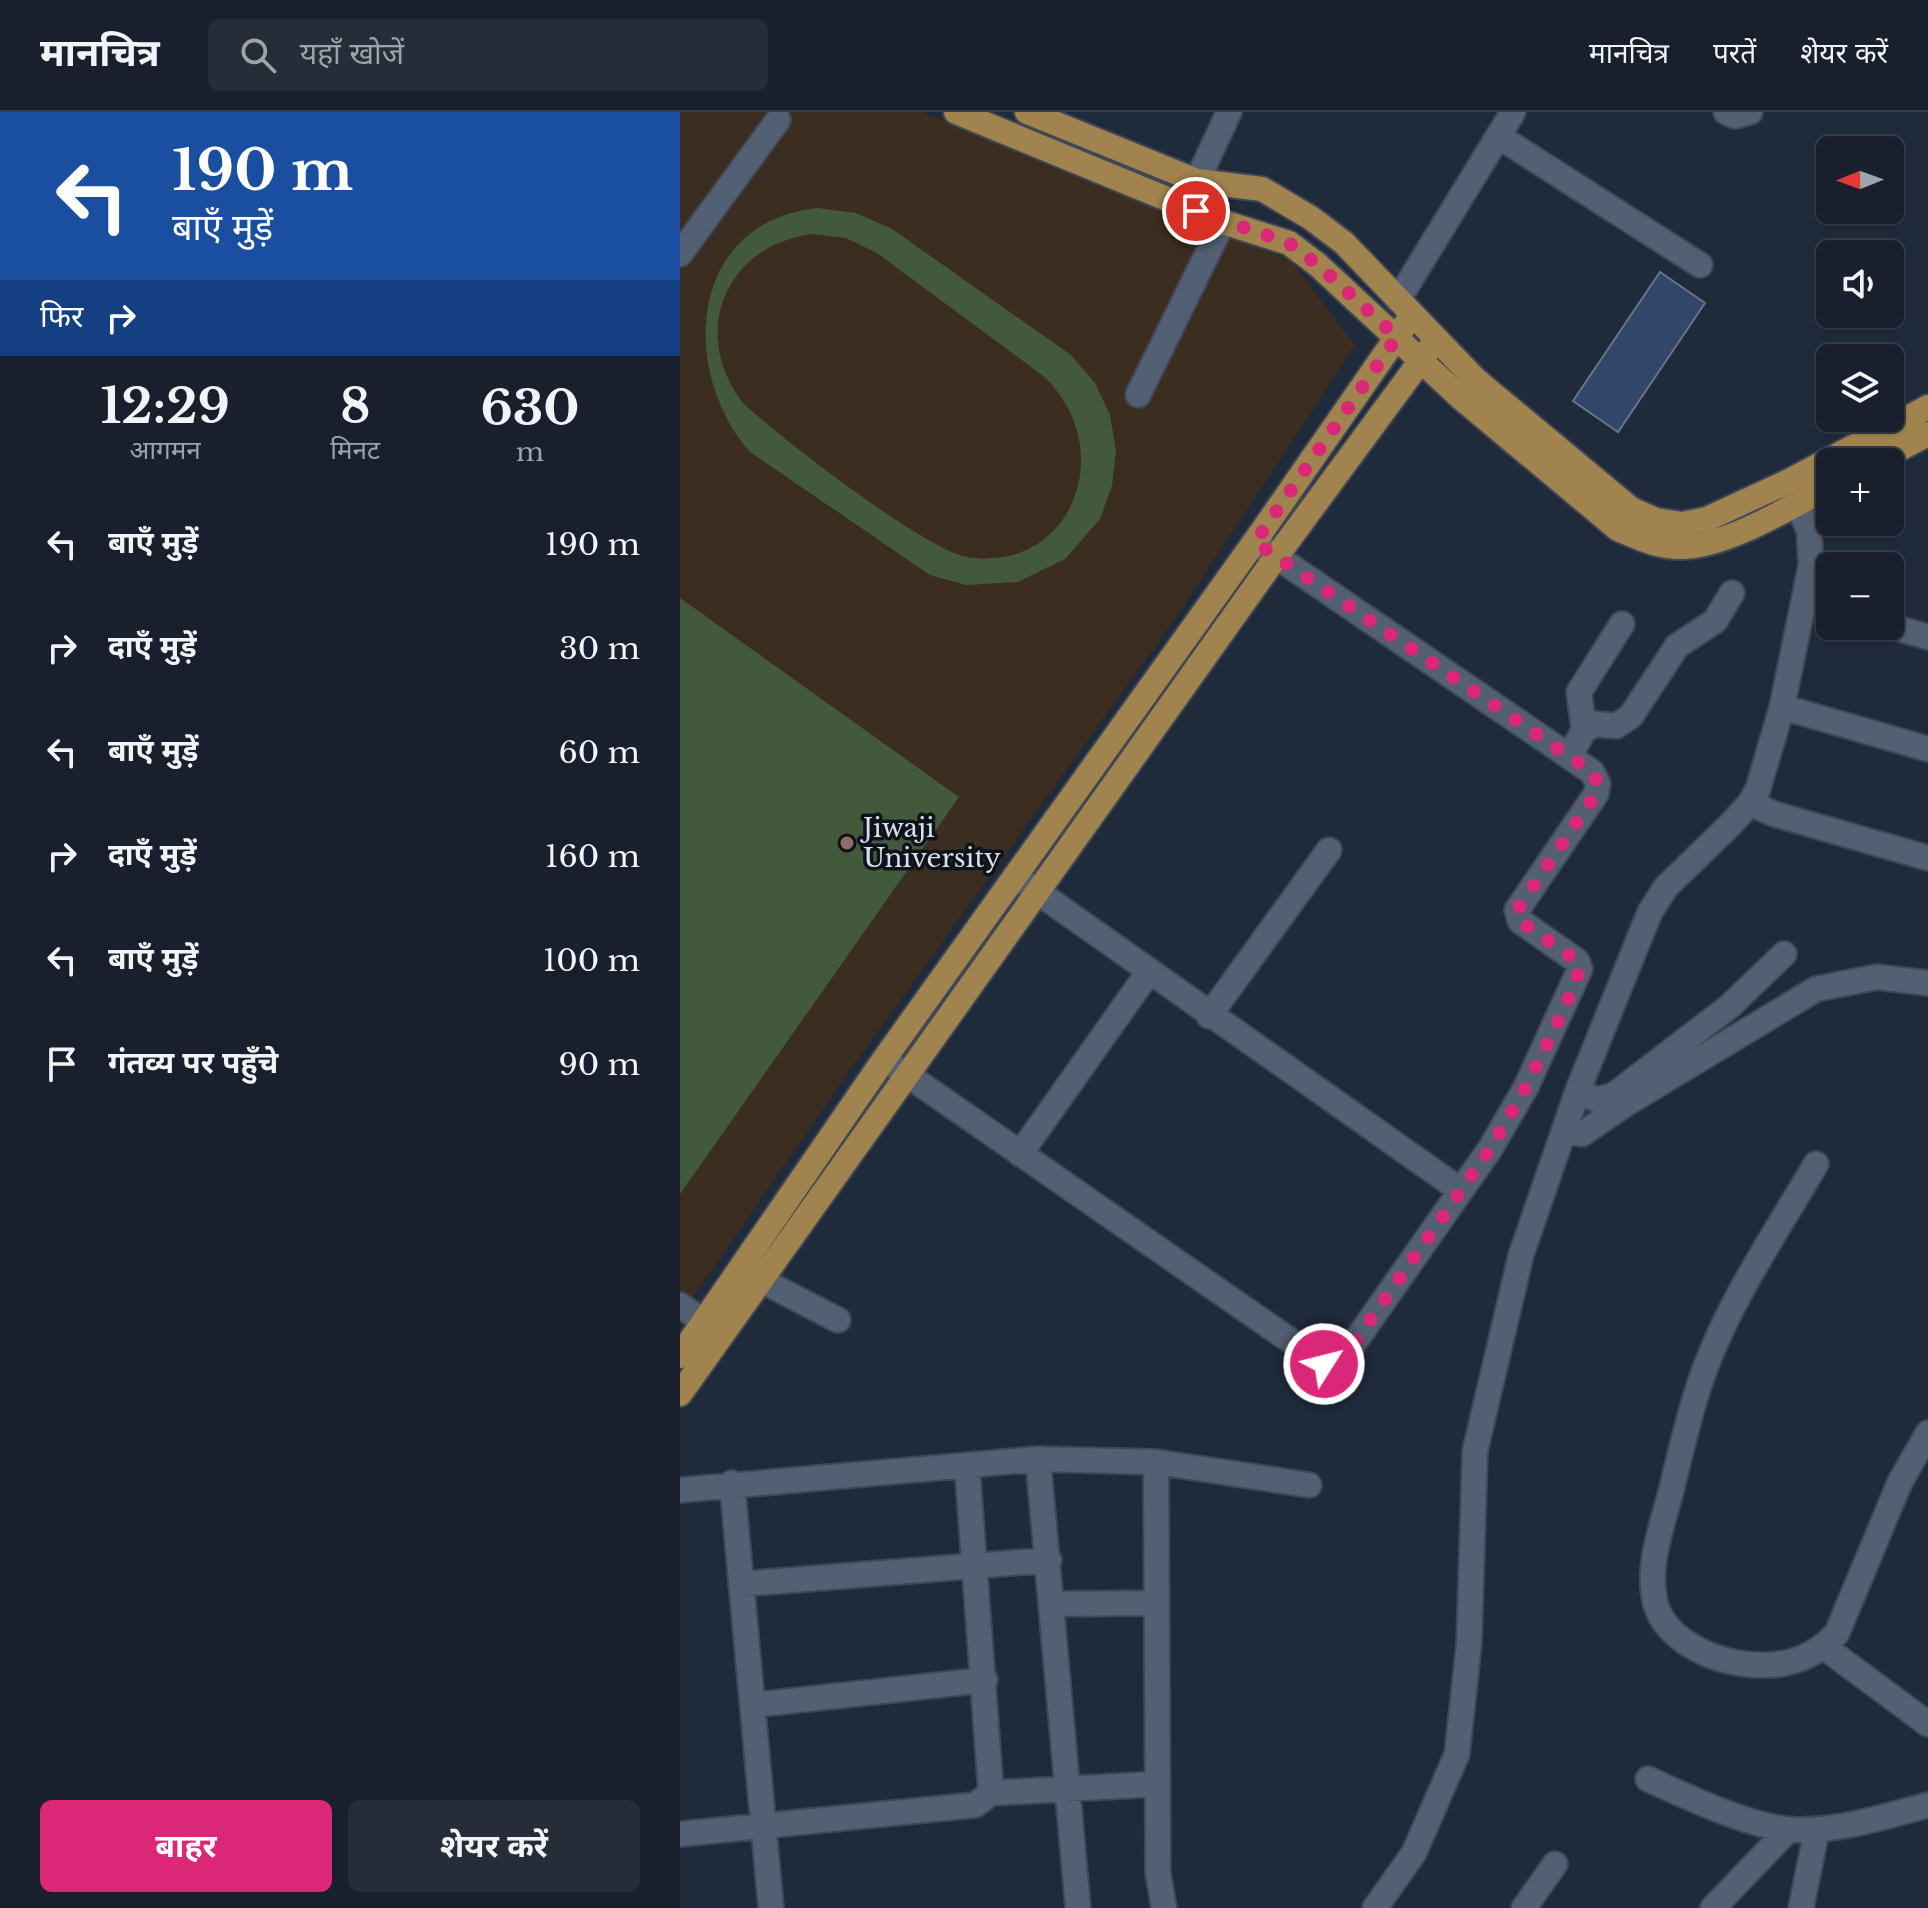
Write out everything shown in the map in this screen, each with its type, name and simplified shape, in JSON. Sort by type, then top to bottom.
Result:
[{"type":"main road","points":[[956,112],[1223,222],[1289,243],[1318,265],[1421,361],[1618,529],[1649,543],[1682,547],[1714,541],[1928,407]]},
{"type":"main road","points":[[1027,112],[1197,181],[1262,189],[1311,218],[1344,243],[1476,380],[1619,499],[1656,520],[1682,524],[1816,489]]},
{"type":"main road","points":[[680,1394],[885,1058],[1255,542],[1397,337],[1405,308]]},
{"type":"main road","points":[[680,1356],[704,1322],[751,1275],[908,1078],[1276,557],[1436,340]]},
{"type":"main road","points":[[1902,448],[1928,434]]},
{"type":"street","points":[[1197,181],[1229,112]]},
{"type":"street","points":[[1405,308],[1513,112]]},
{"type":"street","points":[[1726,112],[1735,116],[1750,112]]},
{"type":"street","points":[[680,254],[778,120]]},
{"type":"street","points":[[1498,136],[1700,265]]},
{"type":"street","points":[[1138,395],[1223,222]]},
{"type":"street","points":[[1375,1908],[1414,1853],[1457,1754],[1469,1644],[1475,1451],[1521,1255],[1578,1090],[1650,912],[1674,878],[1750,803],[1782,707],[1805,601],[1811,545],[1792,493]]},
{"type":"street","points":[[885,1058],[908,1078],[1324,1364],[1335,1364],[1345,1356],[1490,1149],[1526,1087],[1580,969],[1577,961],[1520,921],[1517,910],[1596,794],[1598,784],[1592,772],[1570,756],[1255,542]]},
{"type":"street","points":[[1570,756],[1584,730],[1596,724],[1616,726],[1631,716],[1677,646],[1715,621],[1732,593]]},
{"type":"street","points":[[1805,601],[1816,604]]},
{"type":"street","points":[[1584,730],[1579,692],[1622,624]]},
{"type":"street","points":[[1904,629],[1927,633]]},
{"type":"street","points":[[1782,707],[1928,749]]},
{"type":"street","points":[[1750,803],[1774,814],[1928,858]]},
{"type":"street","points":[[1209,1016],[1329,850]]},
{"type":"street","points":[[1015,876],[1148,973],[1460,1190]]},
{"type":"street","points":[[1578,1090],[1597,1100],[1614,1095],[1730,1006],[1784,954]]},
{"type":"street","points":[[1020,1154],[1148,973]]},
{"type":"street","points":[[1564,1130],[1582,1134],[1637,1096],[1816,989],[1877,977],[1928,983]]},
{"type":"street","points":[[1816,1164],[1750,1276],[1707,1363],[1689,1417],[1652,1573],[1655,1604],[1675,1636],[1722,1660],[1777,1666],[1805,1659],[1824,1647],[1837,1633],[1900,1482],[1928,1433]]},
{"type":"street","points":[[751,1275],[838,1320]]},
{"type":"street","points":[[680,1305],[704,1322]]},
{"type":"street","points":[[1038,1459],[1078,1908]]},
{"type":"street","points":[[680,1490],[732,1483],[1038,1459],[1156,1462],[1309,1485]]},
{"type":"street","points":[[1156,1462],[1158,1873],[1164,1908]]},
{"type":"street","points":[[967,1465],[991,1793]]},
{"type":"street","points":[[732,1483],[771,1908]]},
{"type":"street","points":[[741,1584],[1049,1560]]},
{"type":"street","points":[[1053,1604],[1156,1603]]},
{"type":"street","points":[[1824,1647],[1928,1724]]},
{"type":"street","points":[[753,1705],[985,1680]]},
{"type":"street","points":[[1648,1779],[1714,1809],[1788,1830],[1817,1829],[1928,1805]]},
{"type":"street","points":[[680,1834],[975,1805],[991,1793],[1157,1784]]},
{"type":"street","points":[[1801,1908],[1817,1829]]},
{"type":"street","points":[[1713,1908],[1788,1830]]},
{"type":"street","points":[[1524,1908],[1555,1864]]},
{"type":"shaded area","name":"Jiwaji University","points":[[680,112],[922,112],[1291,260],[1355,345],[1180,612],[848,1073],[680,1316]]},
{"type":"green space","points":[[817,208],[856,213],[892,229],[1071,355],[1095,383],[1110,415],[1116,451],[1112,486],[1100,519],[1065,559],[1018,582],[966,585],[930,575],[750,452],[727,419],[713,382],[706,344],[708,306],[720,271],[741,241],[774,220]],"holes":[[[812,234],[846,238],[877,253],[1042,375],[1066,404],[1078,435],[1081,468],[1074,499],[1058,525],[1035,546],[1004,557],[967,557],[947,550],[852,489],[742,402],[727,375],[719,348],[718,321],[725,296],[738,274],[757,255],[782,242]]]},
{"type":"green space","points":[[680,598],[959,797],[680,1194]]},
{"type":"building","points":[[1660,272],[1705,303],[1618,432],[1573,401]]},
{"type":"place","name":"Jiwaji University","points":[[847,843]]},
{"type":"route","points":[[1196,211],[1289,243],[1318,265],[1397,337],[1255,542],[1592,772],[1598,784],[1596,794],[1517,910],[1520,921],[1577,961],[1580,969],[1566,1005],[1526,1087],[1490,1149],[1345,1356],[1335,1364],[1324,1364]]}]
